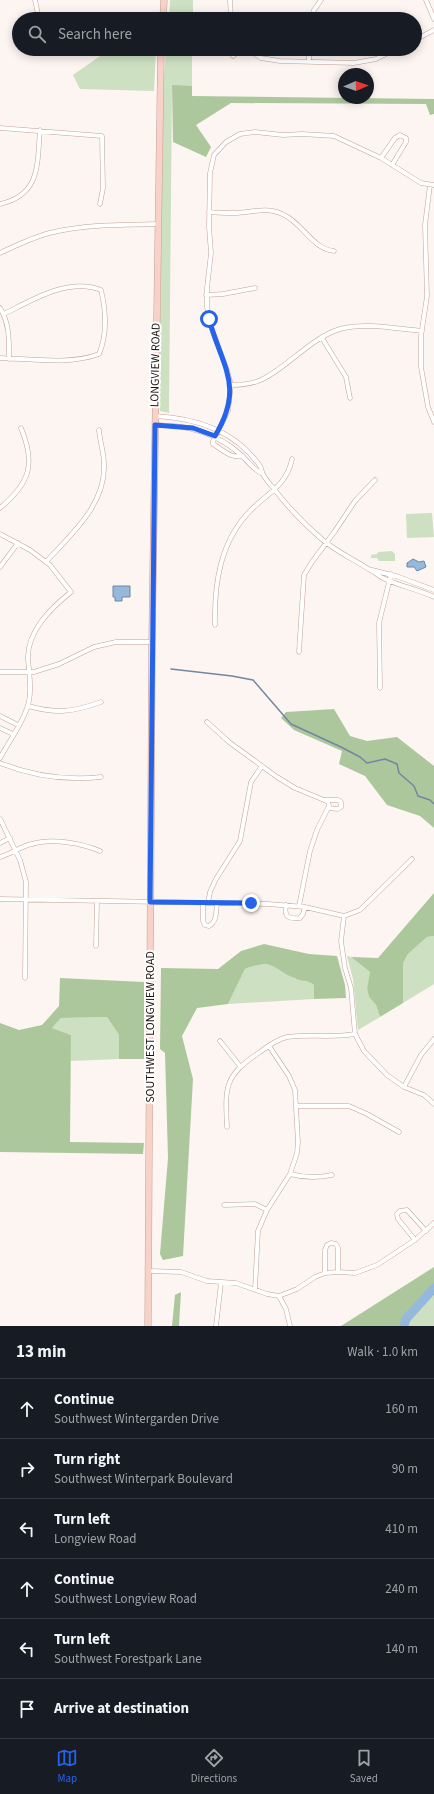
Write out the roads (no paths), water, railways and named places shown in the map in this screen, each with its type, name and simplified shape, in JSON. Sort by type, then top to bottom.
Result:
[{"type":"street","points":[[35,0],[38,12]]},
{"type":"street","points":[[163,12],[164,0]]},
{"type":"street","points":[[230,0],[231,12]]},
{"type":"street","points":[[313,12],[321,0]]},
{"type":"street","points":[[426,0],[434,19]]},
{"type":"street","points":[[422,36],[434,30]]},
{"type":"street","name":"LONGVIEW ROAD","points":[[152,728],[161,56]]},
{"type":"street","points":[[258,56],[261,58],[280,61],[354,63],[376,60],[383,56]]},
{"type":"street","points":[[309,56],[309,61]]},
{"type":"street","points":[[0,128],[102,136],[103,188],[100,204]]},
{"type":"street","points":[[0,204],[19,196],[29,189],[33,182],[37,168],[40,130]]},
{"type":"street","points":[[243,456],[234,457],[213,444],[215,436],[228,410],[231,385],[210,323],[206,295],[211,253],[209,212],[210,173],[214,155],[226,142],[240,134],[255,132],[283,135],[302,134],[334,136],[381,158],[409,177],[421,183],[432,185],[425,226],[427,296],[422,331],[421,367],[428,407],[434,422]]},
{"type":"street","points":[[381,158],[395,138],[398,136],[404,136],[406,138],[406,142],[392,165]]},
{"type":"street","points":[[209,212],[236,213],[262,210],[274,211],[293,220],[320,246],[334,251]]},
{"type":"street","points":[[0,253],[22,243],[54,232],[100,225],[158,224]]},
{"type":"street","points":[[0,358],[76,360],[99,354],[103,345],[106,328],[105,307],[101,290],[93,287],[84,286],[55,291],[4,314]]},
{"type":"street","points":[[206,295],[223,294],[255,288]]},
{"type":"street","points":[[0,308],[4,314],[10,338],[9,359]]},
{"type":"street","points":[[231,385],[249,384],[264,379],[322,338],[339,330],[357,326],[422,331]]},
{"type":"street","points":[[322,338],[346,377],[350,398]]},
{"type":"street","points":[[155,416],[175,417],[197,421],[229,436],[249,453],[261,467],[263,474],[274,490],[307,526],[326,542],[354,562],[372,570],[391,574],[434,590]]},
{"type":"street","points":[[155,425],[193,428],[215,436],[243,456],[257,471],[263,474]]},
{"type":"street","points":[[0,508],[19,490],[28,474],[29,455],[21,428]]},
{"type":"street","points":[[46,562],[90,512],[99,497],[104,476],[104,464],[99,430]]},
{"type":"street","points":[[216,625],[214,598],[223,555],[238,524],[251,510],[274,490],[289,471],[292,459]]},
{"type":"street","points":[[299,652],[304,575],[355,501],[375,480]]},
{"type":"street","points":[[0,534],[18,543],[46,562],[71,592],[52,609],[36,630],[29,644],[28,657],[30,692],[28,706],[0,758]]},
{"type":"street","points":[[0,567],[18,543]]},
{"type":"street","points":[[372,570],[377,575],[434,596]]},
{"type":"street","points":[[380,688],[378,623],[391,574]]},
{"type":"street","points":[[0,672],[29,672],[59,664],[94,647],[116,642],[152,642]]},
{"type":"street","points":[[28,706],[41,710],[62,712],[80,709],[100,702]]},
{"type":"street","points":[[0,716],[18,725]]},
{"type":"street","points":[[207,722],[229,742],[294,788],[328,802],[328,808],[317,830],[310,851],[299,906]]},
{"type":"street","points":[[0,728],[13,734]]},
{"type":"street","name":"SOUTHWEST LONGVIEW ROAD","points":[[148,1326],[152,728]]},
{"type":"street","points":[[0,763],[44,777],[73,779],[101,777]]},
{"type":"street","points":[[208,903],[210,892],[216,879],[240,841],[251,782],[262,766]]},
{"type":"street","points":[[324,800],[338,800],[341,802],[341,807],[338,809],[328,808]]},
{"type":"street","points":[[0,819],[16,851],[25,874],[25,978]]},
{"type":"street","points":[[0,844],[10,838]]},
{"type":"street","points":[[0,857],[32,843],[40,842],[78,844],[100,851]]},
{"type":"street","points":[[0,899],[286,905],[305,907],[344,916],[360,910],[412,859]]},
{"type":"street","points":[[96,946],[97,901]]},
{"type":"street","points":[[203,903],[203,921],[209,926],[215,919],[217,903]]},
{"type":"street","points":[[286,905],[285,912],[290,918],[300,918],[304,914],[305,907]]},
{"type":"street","points":[[344,916],[341,941],[345,968],[351,988],[355,1034],[364,1051],[387,1075],[404,1087],[424,1095],[434,1104]]},
{"type":"street","points":[[228,1127],[227,1092],[232,1076],[240,1066],[269,1046],[287,1038],[343,1036],[355,1034]]},
{"type":"street","points":[[404,1087],[421,1055],[434,1039]]},
{"type":"street","points":[[220,1041],[240,1066]]},
{"type":"street","points":[[255,1289],[258,1232],[267,1210],[290,1174],[297,1148],[297,1106],[295,1090],[289,1076],[269,1046]]},
{"type":"street","points":[[297,1106],[349,1106],[367,1114],[399,1132]]},
{"type":"street","points":[[290,1174],[302,1177],[332,1174]]},
{"type":"street","points":[[224,1205],[255,1204],[267,1210]]},
{"type":"street","points":[[415,1240],[398,1219],[397,1214],[400,1210],[407,1210],[426,1231]]},
{"type":"street","points":[[149,1271],[181,1272],[221,1283],[236,1283],[267,1294],[279,1296],[297,1289],[315,1277],[325,1273],[355,1273],[377,1265],[415,1240],[434,1223]]},
{"type":"street","points":[[325,1273],[325,1250],[327,1245],[331,1243],[336,1244],[338,1248],[338,1272]]},
{"type":"street","points":[[216,1326],[221,1283]]},
{"type":"street","points":[[279,1296],[286,1309],[290,1326]]},
{"type":"water","points":[[413,559],[419,562],[424,561],[426,567],[417,571],[414,567],[407,567],[407,563]]},
{"type":"water","points":[[113,586],[130,586],[130,597],[122,597],[122,601],[115,601],[115,597],[113,597]]},
{"type":"waterway","points":[[171,669],[253,680],[291,724],[341,747],[360,757],[367,763],[385,759],[397,764],[399,773],[414,786],[418,796],[430,800],[434,804]]},
{"type":"waterway","points":[[404,1326],[406,1319],[434,1288]]}]
